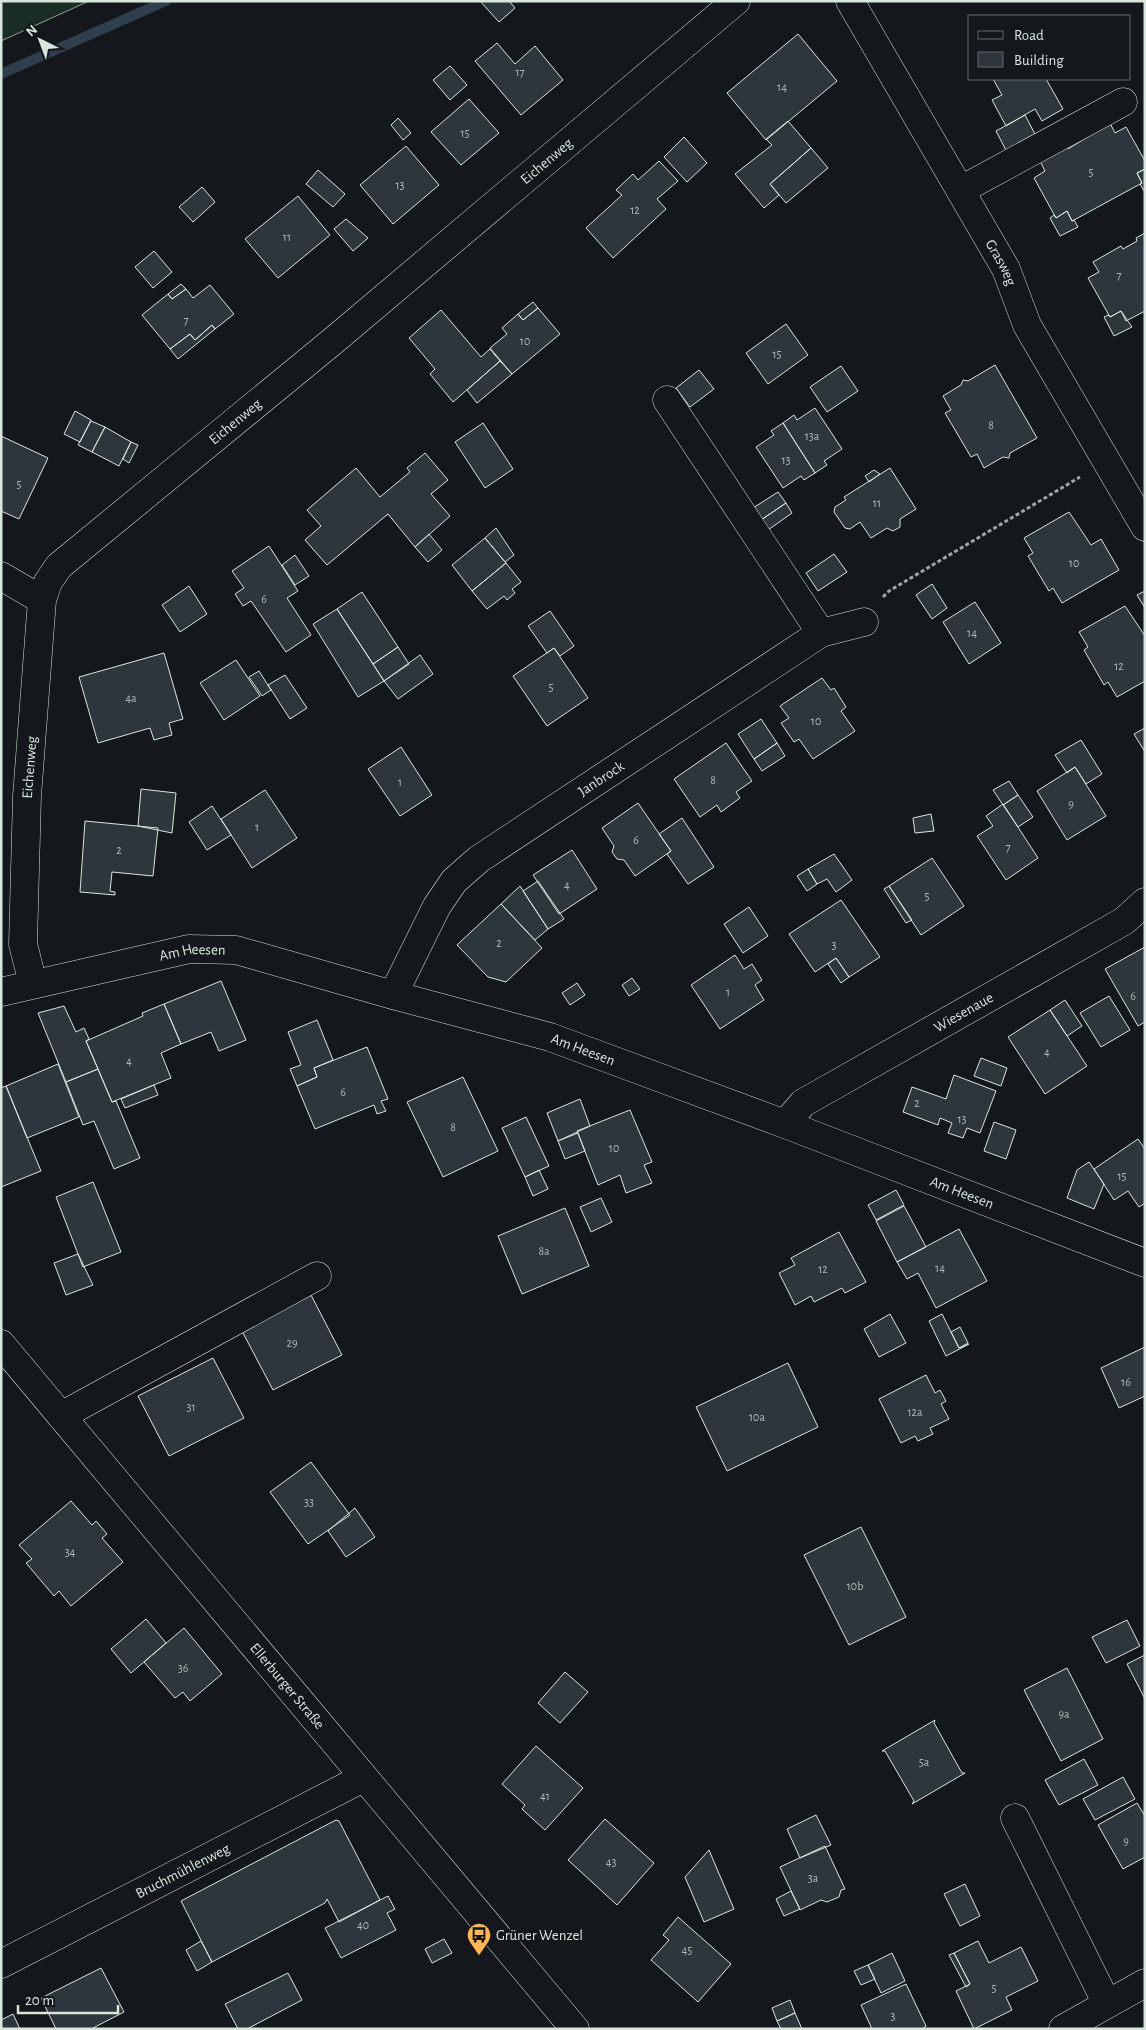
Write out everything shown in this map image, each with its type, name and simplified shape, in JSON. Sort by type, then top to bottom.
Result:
[{"type":"street","name":"Eichenweg","points":[[33,984],[22,944],[27,796],[42,600],[52,577],[78,548],[325,347],[736,1]]},
{"type":"street","name":"Grasweg","points":[[850,1],[1006,269],[1027,325],[1145,527]]},
{"type":"street","points":[[961,190],[1123,102]]},
{"type":"street","points":[[667,400],[822,633]]},
{"type":"street","points":[[1,576],[42,600]]},
{"type":"street","name":"Janbrock","points":[[393,995],[437,906],[454,881],[479,859],[822,633],[864,622]]},
{"type":"street","name":"Wiesenaue","points":[[785,1124],[803,1103],[1124,920],[1145,902]]},
{"type":"street","name":"Am Heesen","points":[[1,992],[189,949],[214,948],[236,950],[550,1038],[785,1124],[1145,1263]]},
{"type":"street","points":[[61,1416],[317,1276]]},
{"type":"street","name":"Ellerburger Straße","points":[[1,1344],[575,2029]]},
{"type":"street","name":"Bruchmühlenweg","points":[[1,1964],[363,1778]]},
{"type":"street","points":[[1015,1818],[1107,2004]]},
{"type":"street","points":[[1063,2029],[1145,1983]]},
{"type":"path","points":[[864,622],[889,591],[1106,462]]},
{"type":"green space","points":[[1,1],[89,1],[1,41]]},
{"type":"building","points":[[480,1],[509,1],[515,8],[499,22]]},
{"type":"building","points":[[798,34],[837,81],[766,140],[727,93]]},
{"type":"building","points":[[497,43],[515,64],[535,46],[563,80],[521,115],[475,61]]},
{"type":"building","points":[[450,66],[467,85],[450,100],[433,80]]},
{"type":"building","points":[[994,80],[1047,80],[1063,109],[1042,121],[1035,109],[1006,126],[992,100],[1002,95]]},
{"type":"building","points":[[469,99],[499,133],[461,165],[431,132]]},
{"type":"building","points":[[1025,115],[1038,140],[1009,156],[996,131]]},
{"type":"building","points":[[398,118],[411,133],[403,140],[391,125]]},
{"type":"building","points":[[788,121],[811,148],[770,184],[779,195],[764,208],[735,174],[772,145],[766,139]]},
{"type":"building","points":[[1110,123],[1115,133],[1126,127],[1145,161],[1145,169],[1137,173],[1142,183],[1072,221],[1067,211],[1056,218],[1034,178],[1045,171],[1040,161],[1067,146],[1068,149]]},
{"type":"building","points":[[684,137],[707,163],[687,182],[664,157]]},
{"type":"building","points":[[406,146],[439,185],[393,224],[360,185]]},
{"type":"building","points":[[811,148],[828,168],[786,203],[770,184]]},
{"type":"building","points":[[659,161],[678,181],[657,199],[666,209],[613,258],[586,228],[622,195],[616,190],[633,174],[638,180]]},
{"type":"building","points":[[1145,169],[1145,190],[1144,191],[1137,173]]},
{"type":"building","points":[[318,170],[345,194],[333,207],[306,184]]},
{"type":"building","points":[[202,187],[215,202],[193,222],[179,207]]},
{"type":"building","points":[[298,196],[330,235],[278,278],[245,239]]},
{"type":"building","points":[[1067,211],[1072,221],[1074,220],[1078,227],[1060,236],[1050,218],[1054,215],[1056,218]]},
{"type":"building","points":[[346,219],[368,238],[353,251],[334,229]]},
{"type":"building","points":[[1145,233],[1145,311],[1126,321],[1121,311],[1110,317],[1088,278],[1099,272],[1093,262],[1121,246],[1123,249],[1137,241],[1136,238]]},
{"type":"building","points":[[154,251],[172,272],[153,288],[135,267]]},
{"type":"building","points":[[181,284],[186,289],[172,299],[168,294]]},
{"type":"building","points":[[210,285],[234,314],[215,329],[212,325],[195,340],[190,334],[170,349],[142,315],[168,294],[172,299],[186,289],[193,298]]},
{"type":"building","points":[[533,302],[538,308],[523,320],[518,314]]},
{"type":"building","points":[[538,308],[560,334],[512,374],[490,348],[507,334],[502,328],[518,314],[523,320]]},
{"type":"building","points":[[441,310],[481,357],[490,349],[500,361],[453,402],[430,374],[435,369],[409,338]]},
{"type":"building","points":[[1121,311],[1132,327],[1114,336],[1104,317],[1108,315],[1110,317]]},
{"type":"building","points":[[786,324],[808,355],[768,384],[746,353]]},
{"type":"building","points":[[212,325],[215,329],[178,359],[170,349],[190,334],[195,340]]},
{"type":"building","points":[[500,361],[512,374],[477,403],[467,390]]},
{"type":"building","points":[[995,365],[1037,438],[1010,453],[1009,458],[1003,457],[984,468],[977,454],[971,457],[945,413],[951,410],[943,396],[961,385],[963,380],[968,381]]},
{"type":"building","points":[[841,366],[858,391],[827,412],[810,387]]},
{"type":"building","points":[[699,370],[714,389],[690,407],[676,388]]},
{"type":"building","points":[[815,408],[842,449],[824,461],[827,465],[815,473],[783,423],[794,415],[797,420]]},
{"type":"building","points":[[75,411],[91,420],[80,442],[64,434]]},
{"type":"building","points":[[91,421],[105,427],[92,452],[78,445]]},
{"type":"building","points":[[483,423],[513,469],[485,488],[455,442]]},
{"type":"building","points":[[783,423],[815,473],[804,480],[801,476],[783,488],[756,447],[774,435],[771,431]]},
{"type":"building","points":[[105,427],[131,442],[119,466],[92,452]]},
{"type":"building","points":[[1,436],[48,458],[19,519],[1,511]]},
{"type":"building","points":[[131,442],[138,445],[129,463],[123,459]]},
{"type":"building","points":[[425,453],[448,480],[431,494],[450,516],[415,547],[388,514],[327,565],[305,540],[321,526],[307,510],[356,468],[380,497],[410,472],[407,468]]},
{"type":"building","points":[[890,468],[916,509],[900,519],[900,527],[893,531],[887,528],[871,538],[860,522],[850,529],[845,528],[834,512],[835,507],[846,500],[844,497]]},
{"type":"building","points":[[874,470],[880,474],[869,482],[865,476]]},
{"type":"building","points":[[778,492],[786,503],[761,520],[753,508]]},
{"type":"building","points":[[786,503],[792,513],[768,530],[761,520]]},
{"type":"building","points":[[1069,512],[1091,545],[1101,539],[1119,570],[1062,603],[1053,588],[1049,591],[1028,556],[1033,553],[1024,538]]},
{"type":"building","points":[[496,528],[514,555],[505,562],[485,538]]},
{"type":"building","points":[[429,534],[442,550],[428,562],[415,547]]},
{"type":"building","points":[[485,538],[506,563],[472,591],[452,565]]},
{"type":"building","points":[[269,546],[298,591],[287,598],[311,635],[286,652],[251,601],[243,606],[235,594],[244,588],[232,571]]},
{"type":"building","points":[[834,554],[847,572],[818,591],[806,573]]},
{"type":"building","points":[[295,555],[309,576],[295,585],[282,565]]},
{"type":"building","points":[[506,563],[521,582],[512,589],[515,593],[507,600],[504,596],[487,609],[472,591]]},
{"type":"building","points":[[932,584],[947,608],[932,619],[916,595]]},
{"type":"building","points":[[189,586],[207,614],[180,632],[162,605]]},
{"type":"building","points":[[1145,591],[1145,608],[1137,595]]},
{"type":"building","points":[[362,592],[398,647],[373,664],[337,609]]},
{"type":"building","points":[[975,602],[1001,643],[969,664],[943,622]]},
{"type":"building","points":[[1125,606],[1145,636],[1145,681],[1117,697],[1108,682],[1104,685],[1084,650],[1088,647],[1079,632]]},
{"type":"building","points":[[337,609],[384,681],[358,697],[313,624]]},
{"type":"building","points":[[550,611],[574,646],[560,656],[554,648],[547,653],[528,626]]},
{"type":"building","points":[[398,647],[409,664],[384,681],[373,664]]},
{"type":"building","points":[[554,648],[588,698],[547,726],[513,676]]},
{"type":"building","points":[[164,653],[183,719],[169,723],[172,735],[154,740],[150,728],[98,743],[79,677]]},
{"type":"building","points":[[420,655],[433,674],[398,699],[384,681]]},
{"type":"building","points":[[236,660],[260,696],[224,720],[200,683]]},
{"type":"building","points":[[259,671],[271,690],[262,696],[249,677]]},
{"type":"building","points":[[285,675],[307,708],[290,719],[268,685]]},
{"type":"building","points":[[822,678],[831,690],[834,688],[846,707],[841,711],[855,731],[813,759],[799,739],[794,742],[781,723],[789,718],[780,706]]},
{"type":"building","points":[[761,719],[777,743],[754,759],[738,734]]},
{"type":"building","points":[[1145,728],[1145,752],[1134,734]]},
{"type":"building","points":[[1081,740],[1102,774],[1086,784],[1075,767],[1067,773],[1055,755]]},
{"type":"building","points":[[726,743],[752,781],[736,792],[740,798],[721,812],[717,805],[700,817],[674,779]]},
{"type":"building","points":[[777,743],[785,756],[762,771],[754,759]]},
{"type":"building","points":[[401,747],[432,795],[400,816],[368,769]]},
{"type":"building","points":[[1075,767],[1106,816],[1067,840],[1037,791]]},
{"type":"building","points":[[1009,781],[1018,795],[1003,805],[993,790]]},
{"type":"building","points":[[141,789],[176,793],[172,833],[138,826]]},
{"type":"building","points":[[265,790],[297,838],[252,868],[221,819]]},
{"type":"building","points":[[1018,795],[1033,817],[1018,827],[1003,805]]},
{"type":"building","points":[[638,803],[671,851],[635,876],[624,860],[617,859],[612,852],[614,846],[602,828]]},
{"type":"building","points":[[1003,804],[1038,858],[1006,880],[977,836],[993,826],[986,816]]},
{"type":"building","points":[[212,806],[231,835],[207,850],[189,822]]},
{"type":"building","points":[[931,814],[934,831],[915,833],[913,818]]},
{"type":"building","points":[[682,818],[714,867],[688,884],[667,854],[671,851],[659,834]]},
{"type":"building","points":[[85,821],[158,828],[153,876],[112,872],[110,891],[115,892],[115,895],[80,892]]},
{"type":"building","points":[[572,850],[597,889],[559,914],[533,875]]},
{"type":"building","points":[[834,854],[852,880],[836,892],[827,879],[817,884],[808,869]]},
{"type":"building","points":[[932,858],[964,906],[921,935],[889,886]]},
{"type":"building","points":[[808,869],[817,884],[807,891],[797,876]]},
{"type":"building","points":[[538,881],[564,919],[548,929],[523,891]]},
{"type":"building","points":[[520,886],[548,929],[535,940],[501,904]]},
{"type":"building","points":[[889,886],[912,920],[906,923],[884,889]]},
{"type":"building","points":[[841,900],[880,957],[849,977],[836,958],[815,972],[789,934]]},
{"type":"building","points":[[501,904],[542,948],[506,982],[488,977],[457,945]]},
{"type":"building","points":[[749,907],[768,936],[743,953],[724,924]]},
{"type":"building","points":[[1145,947],[1145,1022],[1138,1026],[1105,969]]},
{"type":"building","points":[[735,955],[744,969],[752,964],[762,980],[755,985],[764,1000],[720,1029],[691,985]]},
{"type":"building","points":[[836,958],[849,977],[841,983],[828,964]]},
{"type":"building","points":[[632,978],[640,989],[629,996],[622,985]]},
{"type":"building","points":[[221,981],[246,1040],[219,1051],[211,1032],[181,1044],[164,1004]]},
{"type":"building","points":[[577,983],[585,995],[570,1005],[562,993]]},
{"type":"building","points":[[1109,996],[1130,1030],[1101,1047],[1080,1013]]},
{"type":"building","points":[[1065,1000],[1082,1026],[1067,1036],[1050,1010]]},
{"type":"building","points":[[164,1004],[181,1044],[161,1053],[171,1078],[112,1102],[86,1041],[143,1016],[142,1013]]},
{"type":"building","points":[[64,1006],[76,1032],[84,1028],[89,1039],[86,1041],[98,1069],[66,1082],[38,1013]]},
{"type":"building","points":[[1050,1010],[1087,1066],[1045,1094],[1008,1037]]},
{"type":"building","points":[[317,1020],[333,1060],[314,1068],[317,1077],[297,1086],[290,1069],[301,1065],[288,1032]]},
{"type":"building","points":[[367,1047],[388,1099],[381,1101],[386,1111],[377,1114],[374,1105],[315,1129],[297,1086],[317,1077],[314,1068]]},
{"type":"building","points":[[981,1058],[1007,1068],[1001,1086],[974,1076]]},
{"type":"building","points":[[58,1064],[79,1117],[27,1138],[6,1086]]},
{"type":"building","points":[[98,1069],[112,1102],[116,1101],[140,1158],[114,1169],[94,1121],[83,1125],[66,1082]]},
{"type":"building","points":[[954,1075],[996,1091],[980,1133],[967,1128],[963,1138],[948,1133],[952,1123],[940,1118],[938,1125],[903,1112],[912,1087],[946,1099]]},
{"type":"building","points":[[463,1077],[498,1151],[443,1177],[407,1102]]},
{"type":"building","points":[[154,1085],[158,1095],[125,1108],[121,1099]]},
{"type":"building","points":[[6,1086],[41,1171],[1,1187],[1,1088]]},
{"type":"building","points":[[580,1099],[590,1126],[558,1141],[547,1113]]},
{"type":"building","points":[[630,1110],[652,1162],[644,1165],[652,1183],[626,1193],[620,1175],[598,1185],[577,1131]]},
{"type":"building","points":[[526,1117],[549,1166],[525,1177],[502,1128]]},
{"type":"building","points":[[994,1122],[1016,1130],[1006,1159],[984,1151]]},
{"type":"building","points":[[578,1133],[585,1151],[565,1159],[558,1141]]},
{"type":"building","points":[[1138,1139],[1145,1149],[1145,1203],[1139,1207],[1128,1191],[1114,1200],[1094,1169]]},
{"type":"building","points":[[1089,1162],[1104,1184],[1094,1209],[1067,1198],[1077,1170]]},
{"type":"building","points":[[539,1170],[548,1189],[533,1196],[525,1177]]},
{"type":"building","points":[[93,1182],[121,1252],[83,1267],[56,1197]]},
{"type":"building","points":[[896,1190],[904,1205],[876,1220],[868,1205]]},
{"type":"building","points":[[601,1198],[612,1222],[591,1232],[580,1207]]},
{"type":"building","points":[[904,1206],[926,1247],[897,1262],[876,1221]]},
{"type":"building","points":[[565,1208],[589,1266],[522,1294],[498,1236]]},
{"type":"building","points":[[959,1229],[987,1281],[936,1308],[918,1273],[907,1279],[897,1262]]},
{"type":"building","points":[[839,1232],[866,1282],[845,1293],[842,1288],[814,1302],[811,1296],[795,1305],[779,1273],[795,1265],[791,1258]]},
{"type":"building","points":[[78,1254],[93,1285],[66,1295],[54,1263]]},
{"type":"building","points":[[311,1295],[342,1355],[273,1390],[242,1331]]},
{"type":"building","points":[[890,1314],[906,1343],[879,1357],[864,1329]]},
{"type":"building","points":[[942,1314],[959,1348],[969,1344],[946,1356],[929,1321]]},
{"type":"building","points":[[960,1327],[968,1343],[959,1348],[951,1332]]},
{"type":"building","points":[[1145,1347],[1145,1396],[1119,1408],[1101,1368]]},
{"type":"building","points":[[213,1358],[244,1418],[169,1456],[138,1396]]},
{"type":"building","points":[[788,1363],[818,1427],[727,1471],[696,1407]]},
{"type":"building","points":[[926,1375],[935,1393],[940,1390],[946,1401],[941,1404],[949,1419],[930,1428],[933,1434],[918,1441],[915,1436],[901,1443],[879,1399]]},
{"type":"building","points":[[311,1462],[350,1515],[308,1544],[270,1492]]},
{"type":"building","points":[[71,1501],[92,1525],[96,1521],[107,1534],[102,1538],[123,1562],[71,1606],[59,1591],[54,1596],[26,1563],[32,1559],[19,1545]]},
{"type":"building","points":[[355,1508],[375,1537],[346,1557],[328,1531]]},
{"type":"building","points":[[861,1527],[906,1617],[849,1645],[804,1555]]},
{"type":"building","points":[[146,1619],[166,1643],[131,1673],[111,1649]]},
{"type":"building","points":[[1127,1620],[1140,1646],[1106,1663],[1092,1637]]},
{"type":"building","points":[[184,1628],[222,1674],[190,1701],[183,1692],[175,1698],[144,1662]]},
{"type":"building","points":[[1145,1655],[1145,1699],[1127,1664]]},
{"type":"building","points":[[1067,1668],[1103,1739],[1061,1761],[1024,1690]]},
{"type":"building","points":[[565,1672],[588,1692],[560,1723],[538,1703]]},
{"type":"building","points":[[935,1720],[934,1723],[962,1773],[965,1773],[912,1804],[914,1801],[885,1751],[882,1751]]},
{"type":"building","points":[[536,1746],[583,1788],[545,1830],[522,1809],[525,1805],[502,1784]]},
{"type":"building","points":[[1084,1759],[1098,1785],[1059,1805],[1045,1780]]},
{"type":"building","points":[[1123,1777],[1135,1799],[1095,1820],[1083,1799]]},
{"type":"building","points":[[1137,1803],[1145,1816],[1145,1857],[1123,1869],[1098,1825]]},
{"type":"building","points":[[816,1815],[831,1845],[800,1858],[787,1829]]},
{"type":"building","points":[[605,1819],[654,1863],[617,1905],[568,1860]]},
{"type":"building","points":[[336,1820],[339,1821],[380,1900],[339,1922],[327,1899],[325,1903],[212,1962],[181,1901]]},
{"type":"building","points":[[825,1846],[845,1889],[841,1890],[839,1897],[827,1902],[821,1900],[800,1910],[780,1867]]},
{"type":"building","points":[[709,1850],[734,1909],[704,1922],[685,1877]]},
{"type":"building","points":[[965,1884],[980,1916],[960,1926],[944,1894]]},
{"type":"building","points":[[791,1891],[800,1909],[784,1916],[776,1899]]},
{"type":"building","points":[[388,1896],[395,1909],[387,1913],[396,1930],[341,1958],[325,1928]]},
{"type":"building","points":[[678,1917],[731,1964],[698,2002],[651,1960],[669,1940],[663,1935]]},
{"type":"building","points":[[444,1939],[452,1953],[432,1963],[425,1949]]},
{"type":"building","points":[[201,1941],[212,1962],[197,1971],[186,1950]]},
{"type":"building","points":[[978,1941],[989,1963],[1021,1947],[1038,1981],[1006,1997],[1012,2010],[974,2029],[956,1991],[970,1984],[954,1953]]},
{"type":"building","points":[[892,1953],[905,1981],[881,1993],[868,1965]]},
{"type":"building","points":[[954,1953],[970,1984],[966,1987],[949,1955]]},
{"type":"building","points":[[868,1965],[875,1979],[861,1985],[854,1971]]},
{"type":"building","points":[[101,1968],[124,2012],[91,2029],[56,2029],[41,1998]]},
{"type":"building","points":[[288,1973],[302,2000],[247,2029],[238,2029],[225,2004]]},
{"type":"building","points":[[906,1984],[926,2026],[922,2029],[872,2029],[861,2005]]},
{"type":"building","points":[[790,2000],[795,2013],[777,2021],[772,2008]]},
{"type":"building","points":[[795,2013],[802,2029],[781,2029],[777,2021]]},
{"type":"building","points":[[13,2014],[20,2029],[1,2029],[1,2020]]},
{"type":"waterway","points":[[1,74],[166,1]]},
{"type":"place","name":"Grüner Wenzel","points":[[479,1956]]}]
